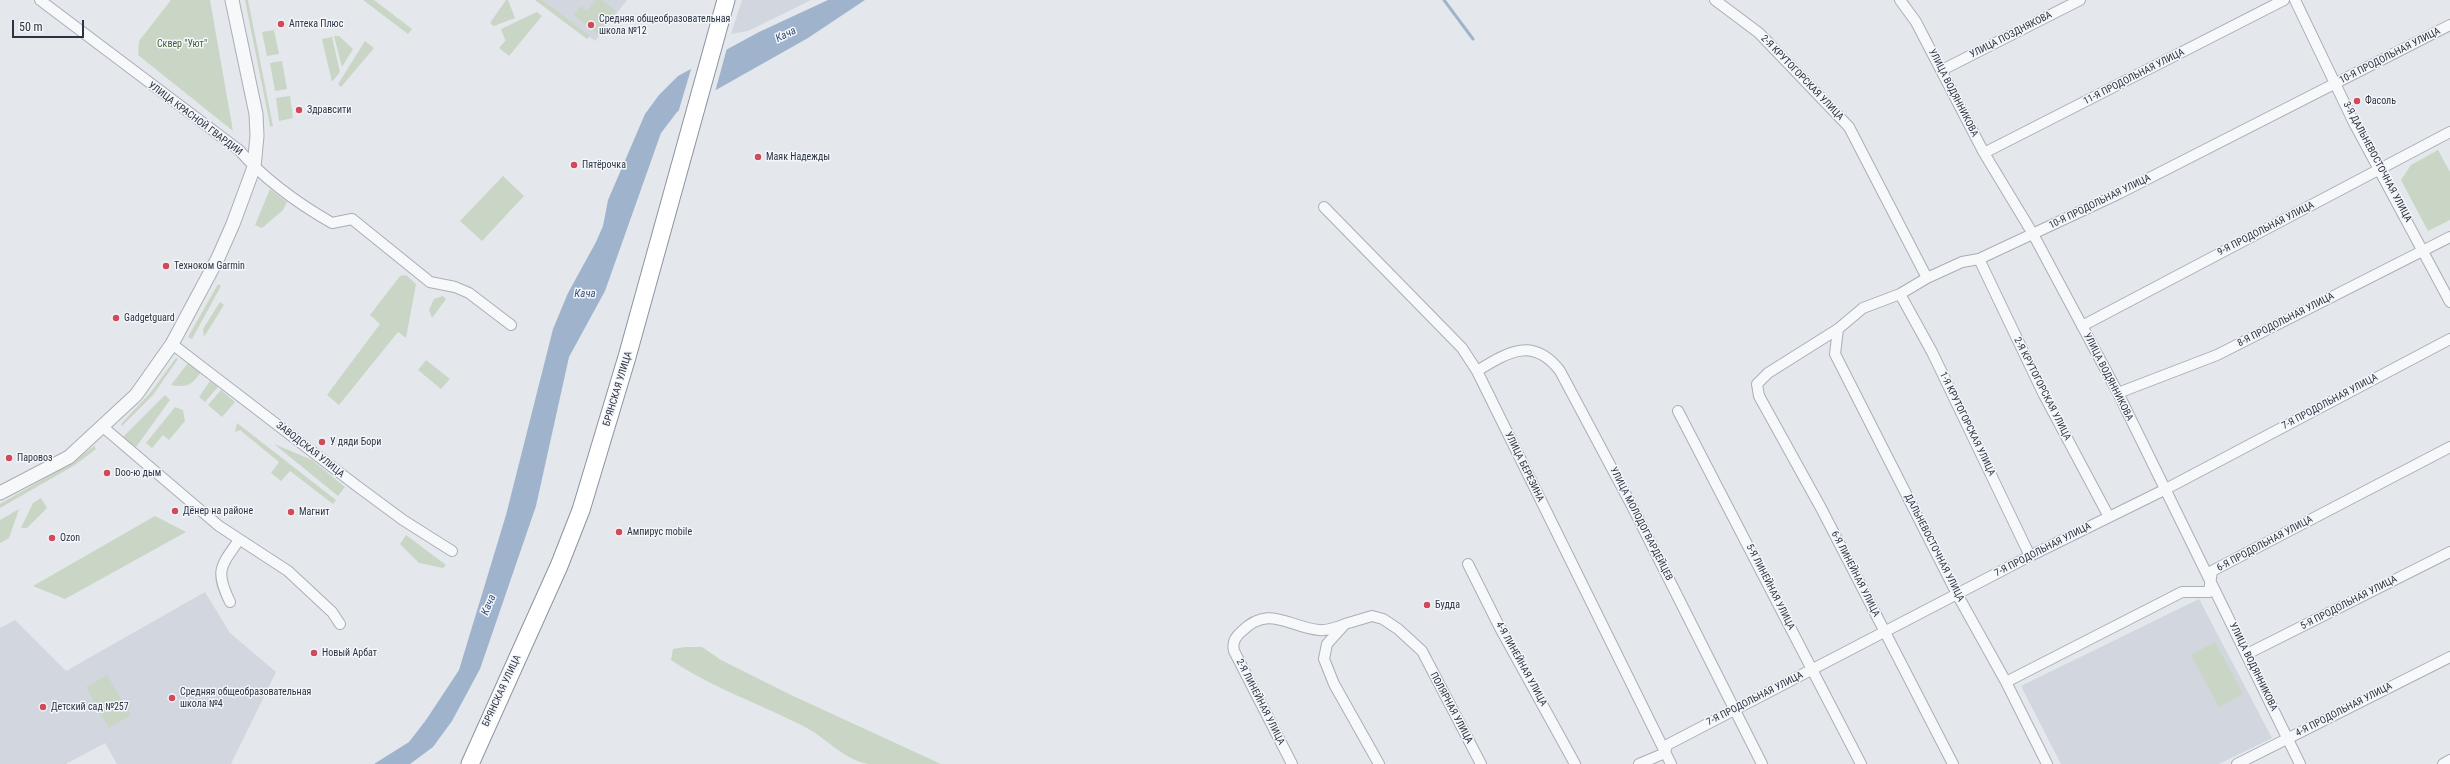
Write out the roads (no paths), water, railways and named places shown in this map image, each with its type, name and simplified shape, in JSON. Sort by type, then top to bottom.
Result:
[{"type":"highway","name":"БРЯНСКАЯ УЛИЦА","points":[[470,764],[559,566],[581,510],[627,357],[696,114],[726,0]]},
{"type":"street","name":"УЛИЦА КРАСНОЙ ГВАРДИИ","points":[[40,0],[239,150],[254,167],[295,201],[332,223],[352,218],[430,282],[455,287],[469,293],[511,325]]},
{"type":"street","points":[[0,493],[69,457],[136,395],[172,344],[218,258],[233,224],[254,167],[257,136],[256,114],[232,0]]},
{"type":"street","name":"2-Я КРУТОГОРСКАЯ УЛИЦА","points":[[1715,0],[1759,33],[1850,128],[1927,278]]},
{"type":"street","name":"УЛИЦА ВОДЯННИКОВА","points":[[1900,0],[1916,22],[1984,153],[2033,234],[2118,393],[2164,490],[2211,581],[2300,764]]},
{"type":"street","name":"УЛИЦА ПОЗДНЯКОВА","points":[[1942,70],[2080,0]]},
{"type":"street","name":"11-Я ПРОДОЛЬНАЯ УЛИЦА","points":[[1984,153],[2284,0]]},
{"type":"street","name":"3-Я ДАЛЬНЕВОСТОЧНАЯ УЛИЦА","points":[[2294,0],[2354,123],[2381,169],[2450,302]]},
{"type":"street","name":"10-Я ПРОДОЛЬНАЯ УЛИЦА","points":[[1757,384],[1768,373],[1838,329],[1863,308],[1900,294],[1927,278],[1962,262],[1979,259],[2118,194],[2450,25]]},
{"type":"street","name":"9-Я ПРОДОЛЬНАЯ УЛИЦА","points":[[2082,326],[2450,132]]},
{"type":"street","name":"УЛИЦА БЕРЕЗИНА","points":[[1324,207],[1462,348],[1477,371],[1671,764]]},
{"type":"street","name":"8-Я ПРОДОЛЬНАЯ УЛИЦА","points":[[2118,393],[2216,355],[2450,237]]},
{"type":"street","name":"2-Я КРУТОГОРСКАЯ УЛИЦА","points":[[1979,259],[2044,395],[2108,517]]},
{"type":"street","name":"1-Я КРУТОГОРСКАЯ УЛИЦА","points":[[1900,294],[1932,352],[2030,556]]},
{"type":"street","name":"ДАЛЬНЕВОСТОЧНАЯ УЛИЦА","points":[[1838,329],[1835,354],[1957,594],[2006,682],[2047,764]]},
{"type":"street","name":"7-Я ПРОДОЛЬНАЯ УЛИЦА","points":[[1639,764],[1665,752],[1667,745],[1885,633],[2030,556],[2164,490],[2450,340]]},
{"type":"street","name":"ЗАВОДСКАЯ УЛИЦА","points":[[172,344],[357,486],[403,520],[452,551]]},
{"type":"street","name":"УЛИЦА МОЛОДОГВАРДЕЙЦЕВ","points":[[1477,371],[1509,352],[1525,350],[1538,352],[1552,360],[1633,508],[1736,709],[1762,764]]},
{"type":"street","name":"6-Я ЛИНЕЙНАЯ УЛИЦА","points":[[1757,384],[1759,396],[1953,764]]},
{"type":"street","name":"5-Я ЛИНЕЙНАЯ УЛИЦА","points":[[1678,411],[1861,764]]},
{"type":"street","points":[[103,427],[218,526],[288,572],[332,612],[340,624]]},
{"type":"street","name":"6-Я ПРОДОЛЬНАЯ УЛИЦА","points":[[2006,682],[2182,592],[2209,592],[2212,571],[2450,447]]},
{"type":"street","points":[[230,602],[221,583],[222,564],[239,540]]},
{"type":"street","name":"5-Я ПРОДОЛЬНАЯ УЛИЦА","points":[[2247,654],[2450,552]]},
{"type":"street","name":"4-Я ЛИНЕЙНАЯ УЛИЦА","points":[[1468,564],[1499,626],[1575,764]]},
{"type":"street","name":"2-Я ЛИНЕЙНАЯ УЛИЦА","points":[[1292,764],[1234,651],[1233,642],[1241,631],[1268,618],[1283,619],[1317,630],[1330,629],[1377,617],[1398,629],[1422,651]]},
{"type":"street","points":[[1345,624],[1327,644],[1324,660],[1334,684],[1379,764]]},
{"type":"street","name":"ПОЛЯРНАЯ УЛИЦА","points":[[1422,651],[1481,764]]},
{"type":"street","name":"4-Я ПРОДОЛЬНАЯ УЛИЦА","points":[[2237,764],[2450,657]]},
{"type":"street","points":[[2443,764],[2450,760]]},
{"type":"water","name":"Кача","points":[[828,0],[865,0],[808,38],[677,112],[661,133],[605,291],[569,357],[536,506],[480,669],[452,721],[433,747],[410,764],[374,764],[409,742],[426,720],[459,670],[506,515],[553,329],[568,293],[596,242],[603,226],[608,200],[645,114],[659,95],[678,76],[759,32]]},
{"type":"waterway","points":[[1444,0],[1473,39]]},
{"type":"place","name":"Аптека Плюс","points":[[281,24]]},
{"type":"place","name":"Средняя общеобразовательная школа №12","points":[[591,25]]},
{"type":"place","name":"Фасоль","points":[[2357,101]]},
{"type":"place","name":"Здравсити","points":[[299,110]]},
{"type":"place","name":"Маяк Надежды","points":[[758,157]]},
{"type":"place","name":"Пятёрочка","points":[[574,165]]},
{"type":"place","name":"Техноком Garmin","points":[[166,266]]},
{"type":"place","name":"Gadgetguard","points":[[116,318]]},
{"type":"place","name":"У дяди Бори","points":[[322,442]]},
{"type":"place","name":"Паровоз","points":[[9,458]]},
{"type":"place","name":"Doo-ю дым","points":[[107,473]]},
{"type":"place","name":"Дёнер на районе","points":[[175,511]]},
{"type":"place","name":"Магнит","points":[[291,512]]},
{"type":"place","name":"Ампирус mobile","points":[[619,532]]},
{"type":"place","name":"Ozon","points":[[52,538]]},
{"type":"place","name":"Будда","points":[[1427,605]]},
{"type":"place","name":"Новый Арбат","points":[[314,653]]},
{"type":"place","name":"Средняя общеобразовательная школа №4","points":[[172,698]]},
{"type":"place","name":"Детский сад №257","points":[[43,707]]},
{"type":"park label","name":"Сквер \"Уют\"","points":[[182,44]]}]
